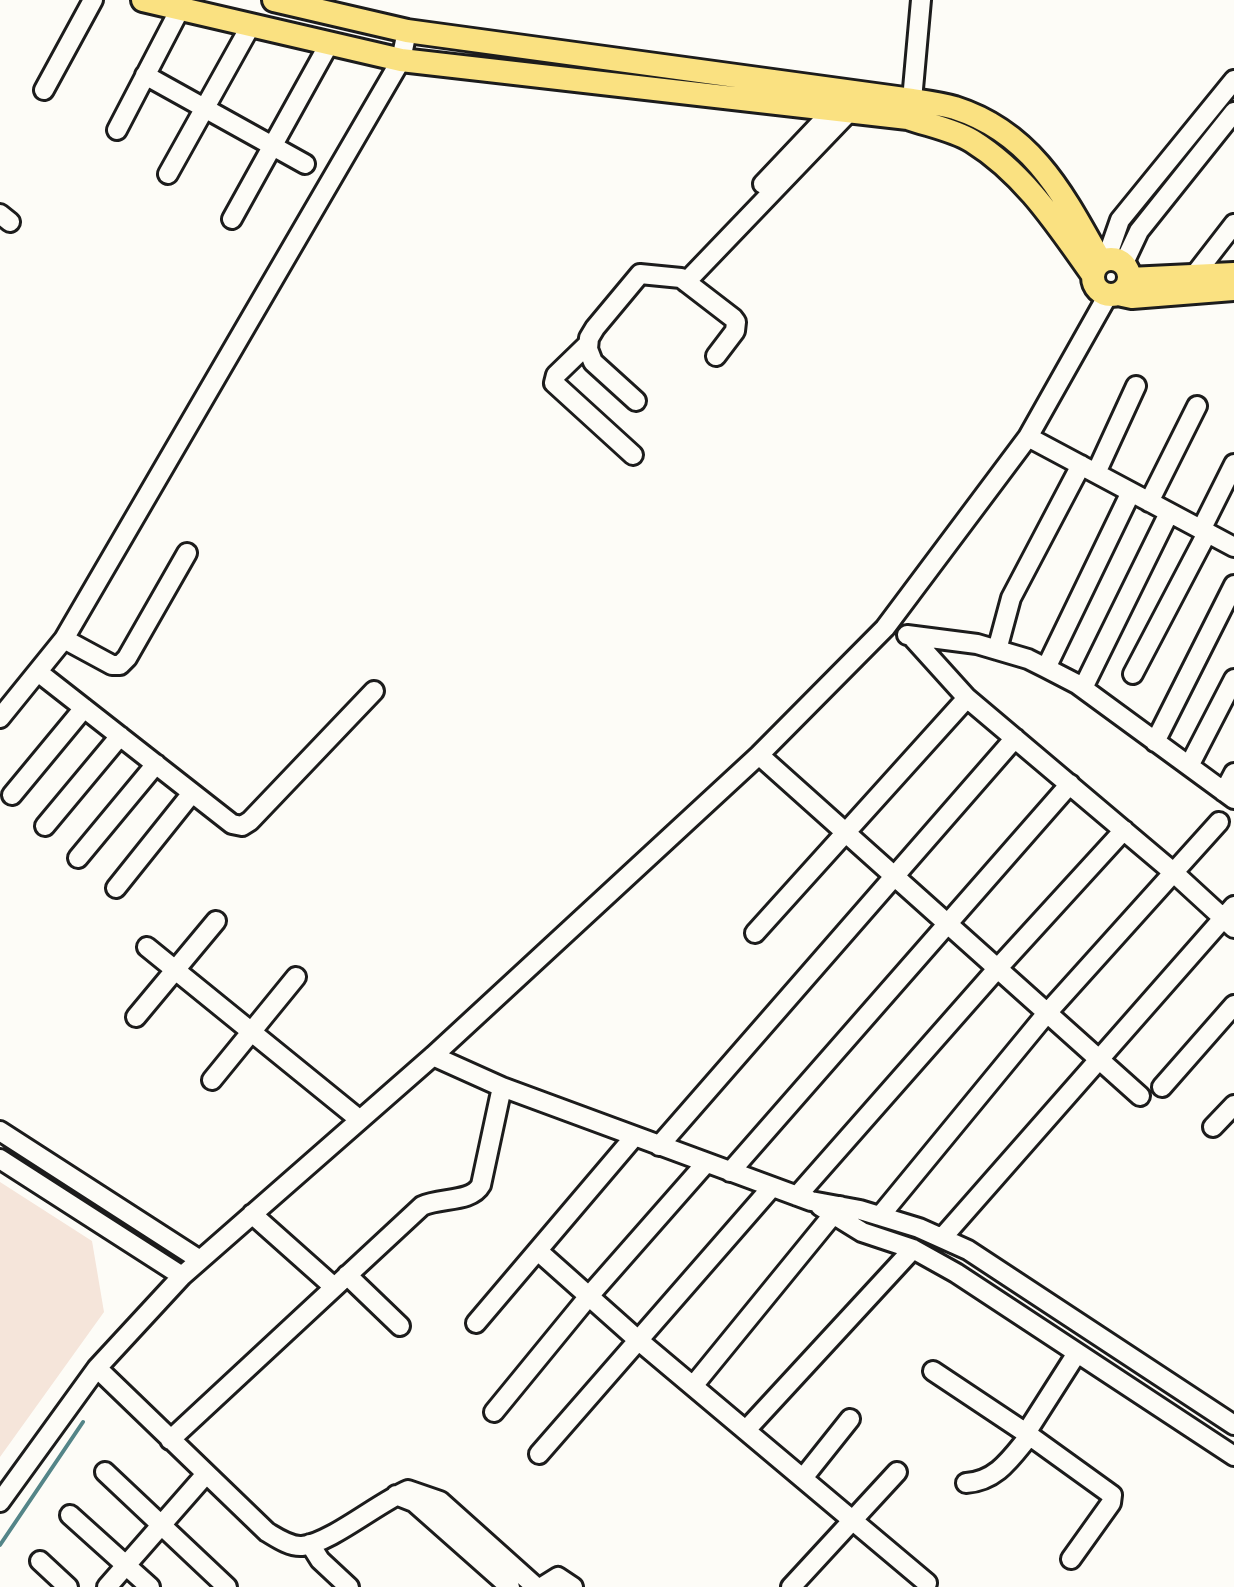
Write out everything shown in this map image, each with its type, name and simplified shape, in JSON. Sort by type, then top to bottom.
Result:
[{"type":"main road","points":[[143,0],[401,60],[908,118],[970,140],[1019,179],[1132,297],[1234,289]]},
{"type":"main road","points":[[274,0],[407,31],[953,108],[982,119],[1039,164],[1057,185],[1111,276]]},
{"type":"main road","points":[[1111,276],[1234,274]]},
{"type":"street","points":[[44,90],[93,0]]},
{"type":"street","points":[[912,100],[921,0]]},
{"type":"street","points":[[117,130],[180,9]]},
{"type":"street","points":[[168,174],[251,25]]},
{"type":"street","points":[[0,718],[64,639],[401,60],[407,31]]},
{"type":"street","points":[[232,219],[329,44]]},
{"type":"street","points":[[145,75],[305,164]]},
{"type":"street","points":[[1111,276],[1120,220],[1234,80]]},
{"type":"street","points":[[681,279],[842,110]]},
{"type":"street","points":[[0,1502],[97,1368],[182,1276],[433,1056],[759,755],[885,628],[1028,437],[1111,276],[1139,231],[1234,112]]},
{"type":"street","points":[[1193,277],[1234,224]]},
{"type":"street","points":[[633,455],[554,383],[556,375],[588,344],[595,328],[640,274],[681,279],[736,322],[735,331],[716,356]]},
{"type":"street","points":[[588,344],[593,362],[636,401]]},
{"type":"street","points":[[997,650],[1011,598],[1136,386]]},
{"type":"street","points":[[1149,502],[1197,406]]},
{"type":"street","points":[[1028,437],[1234,547]]},
{"type":"street","points":[[1133,674],[1234,464]]},
{"type":"street","points":[[1046,668],[1131,492]]},
{"type":"street","points":[[1083,688],[1169,513]]},
{"type":"street","points":[[64,639],[112,665],[120,665],[127,658],[187,553]]},
{"type":"street","points":[[1155,742],[1234,585]]},
{"type":"street","points":[[885,628],[911,636],[977,644],[1028,659],[1083,688],[1229,796],[1234,773]]},
{"type":"street","points":[[911,636],[967,698],[1230,917],[1098,1060],[942,1238]]},
{"type":"street","points":[[38,672],[232,824],[242,826],[374,691]]},
{"type":"street","points":[[1189,766],[1234,679]]},
{"type":"street","points":[[755,933],[967,698]]},
{"type":"street","points":[[12,795],[84,708]]},
{"type":"street","points":[[45,826],[120,736]]},
{"type":"street","points":[[659,1146],[1015,738]]},
{"type":"street","points":[[759,755],[1140,1096]]},
{"type":"street","points":[[78,858],[156,764]]},
{"type":"street","points":[[730,1172],[1070,784]]},
{"type":"street","points":[[116,888],[192,793]]},
{"type":"street","points":[[880,1216],[1047,1013],[1219,822]]},
{"type":"street","points":[[804,1198],[997,969],[1124,830]]},
{"type":"street","points":[[136,1017],[216,921]]},
{"type":"street","points":[[147,947],[360,1120]]},
{"type":"street","points":[[212,1080],[296,977]]},
{"type":"street","points":[[1162,1087],[1234,1005]]},
{"type":"street","points":[[433,1056],[502,1087],[837,1211],[880,1216],[942,1238],[968,1250],[1234,1425]]},
{"type":"street","points":[[170,1440],[422,1206],[434,1200],[477,1192],[502,1087]]},
{"type":"street","points":[[1213,1127],[1234,1105]]},
{"type":"street","points":[[0,1131],[200,1260]]},
{"type":"street","points":[[476,1323],[634,1137]]},
{"type":"street","points":[[0,1159],[182,1276]]},
{"type":"street","points":[[494,1412],[589,1296],[706,1163]]},
{"type":"street","points":[[539,1454],[772,1187]]},
{"type":"street","points":[[837,1211],[862,1232],[913,1249],[956,1273],[1234,1456]]},
{"type":"street","points":[[693,1386],[837,1211]]},
{"type":"street","points":[[252,1214],[400,1326]]},
{"type":"street","points":[[746,1430],[913,1249]]},
{"type":"street","points":[[538,1251],[638,1340],[927,1583]]},
{"type":"street","points":[[966,1483],[982,1482],[1005,1466],[1077,1353]]},
{"type":"street","points":[[97,1368],[267,1532],[284,1542],[300,1547],[317,1542],[408,1490],[440,1501],[536,1587]]},
{"type":"street","points":[[933,1371],[1112,1495],[1111,1503],[1071,1559]]},
{"type":"street","points":[[803,1478],[850,1419]]},
{"type":"street","points":[[105,1472],[227,1587]]},
{"type":"street","points":[[791,1587],[897,1472]]},
{"type":"street","points":[[107,1587],[206,1474]]},
{"type":"street","points":[[396,1495],[414,1502],[510,1587]]},
{"type":"street","points":[[70,1515],[150,1587]]},
{"type":"street","points":[[310,1544],[320,1560],[349,1587]]},
{"type":"street","points":[[40,1561],[68,1587]]},
{"type":"street","points":[[542,1587],[558,1577],[573,1587]]},
{"type":"shaded area","points":[[0,1182],[92,1241],[104,1312],[0,1457]]},
{"type":"waterway","points":[[0,1545],[83,1422]]}]
